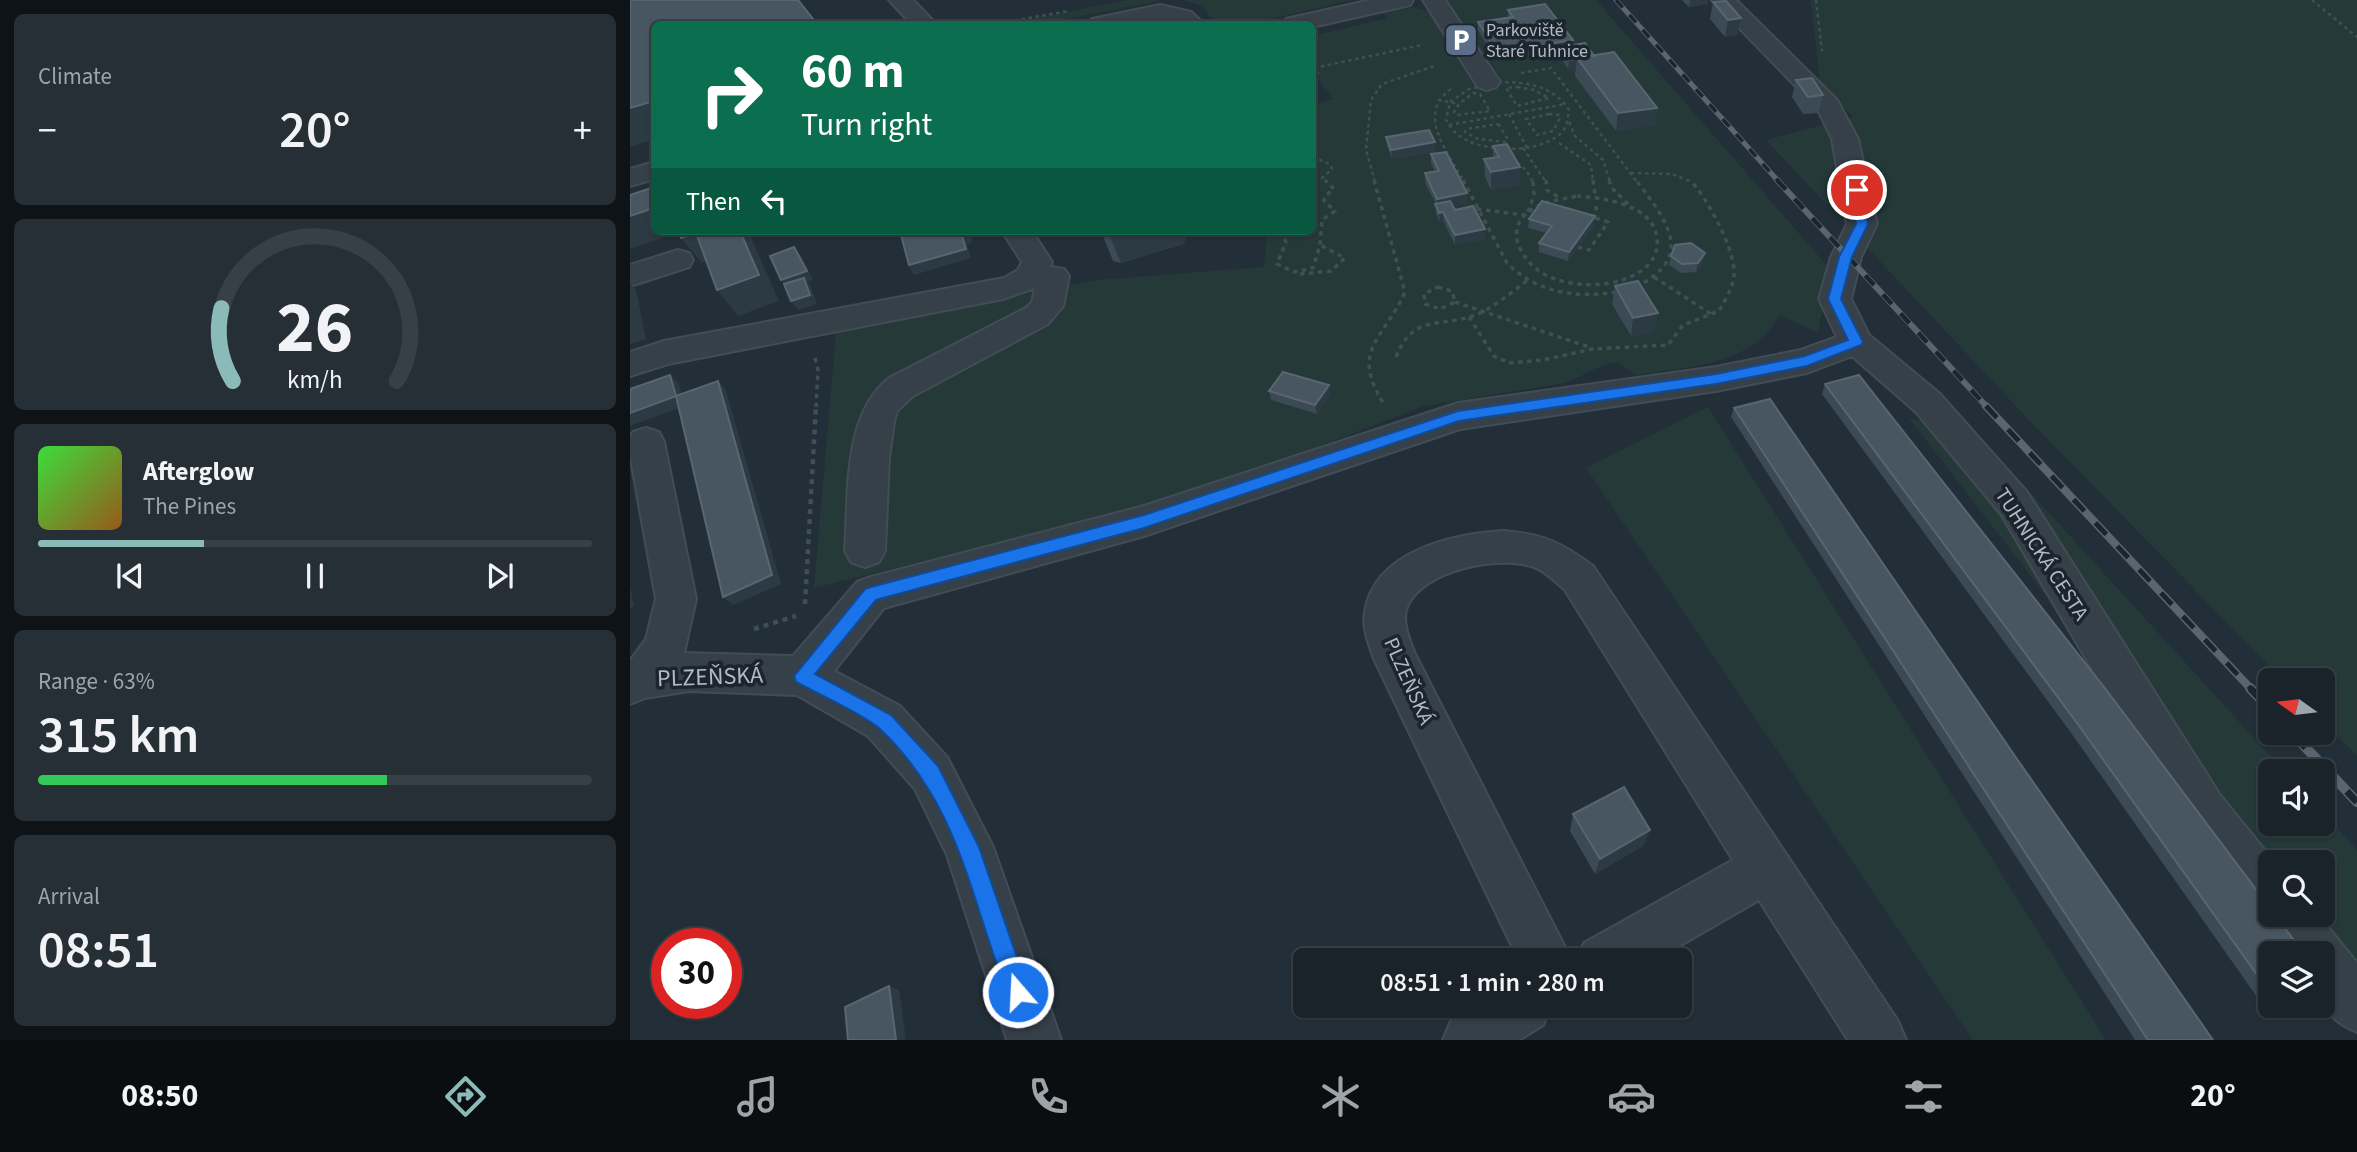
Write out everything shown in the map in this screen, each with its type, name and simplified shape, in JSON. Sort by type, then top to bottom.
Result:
[{"type":"street","points":[[900,0],[921,21]]},
{"type":"street","points":[[1308,21],[1402,0]]},
{"type":"street","points":[[1434,0],[1455,46],[1492,83]]},
{"type":"street","name":"TUHNICKÁ CESTA","points":[[1723,0],[1828,105],[1845,139],[1862,224],[1846,257],[1835,299],[1856,342],[1928,403],[2014,503],[2203,812],[2258,881]]},
{"type":"street","points":[[1116,21],[1164,12],[1179,14],[1188,21]]},
{"type":"street","points":[[630,178],[651,171]]},
{"type":"street","points":[[1020,235],[1037,262],[1035,271],[1053,278]]},
{"type":"street","points":[[630,276],[678,260]]},
{"type":"street","points":[[630,364],[664,353],[1053,278]]},
{"type":"street","points":[[865,551],[873,442],[878,413],[887,398],[901,387],[1037,316],[1047,306],[1053,278]]},
{"type":"street","points":[[803,676],[871,594],[1144,522],[1458,416],[1716,379],[1807,361],[1856,342]]},
{"type":"street","points":[[636,681],[666,646],[676,599],[646,442]]},
{"type":"street","name":"PLZEŇSKÁ","points":[[1540,948],[1395,659],[1384,626],[1390,597],[1411,574],[1432,562],[1474,548],[1512,548],[1545,553],[1579,578],[1879,1040]]},
{"type":"street","name":"PLZEŇSKÁ","points":[[636,681],[689,672],[803,676],[884,722],[931,773],[969,847],[1034,1040]]},
{"type":"street","points":[[1624,948],[1767,868]]},
{"type":"street","points":[[2295,927],[2306,941]]},
{"type":"street","points":[[2335,978],[2357,1005]]},
{"type":"street","points":[[1470,1040],[1505,1018]]},
{"type":"path","points":[[2312,0],[2357,37]]},
{"type":"path","points":[[1011,21],[1074,10]]},
{"type":"path","points":[[1384,404],[1370,380],[1369,358],[1374,339],[1399,308],[1405,292],[1367,150],[1371,100],[1382,85],[1467,37],[1493,77],[1492,83]]},
{"type":"path","points":[[1316,66],[1357,57],[1455,46]]},
{"type":"path","points":[[1454,87],[1438,100],[1433,117],[1436,128],[1507,263],[1528,281],[1570,295],[1591,296],[1630,290],[1654,277],[1669,261],[1672,250],[1672,235],[1666,220],[1551,68],[1516,73]]},
{"type":"path","points":[[1492,83],[1533,85],[1553,92],[1566,104],[1575,136],[1603,160],[1611,187],[1646,218],[1654,229],[1656,253],[1649,264],[1637,273],[1602,284],[1565,282],[1550,278],[1526,262],[1519,253],[1515,233],[1535,196],[1532,178],[1513,158],[1493,148],[1470,142],[1448,125],[1446,113],[1450,102],[1461,93],[1492,83]]},
{"type":"path","points":[[1506,88],[1534,90],[1549,98],[1517,106],[1506,88]]},
{"type":"path","points":[[1438,100],[1458,104]]},
{"type":"path","points":[[1448,125],[1566,104]]},
{"type":"path","points":[[1504,108],[1525,148],[1546,178],[1547,190],[1561,198]]},
{"type":"path","points":[[1549,114],[1560,118],[1553,131],[1542,136],[1537,135],[1526,118],[1549,114]]},
{"type":"path","points":[[1493,148],[1525,148],[1553,139],[1569,122]]},
{"type":"path","points":[[1497,124],[1508,139],[1498,143],[1478,139],[1465,132],[1466,129],[1497,124]]},
{"type":"path","points":[[1559,143],[1591,165],[1595,194]]},
{"type":"path","points":[[1299,274],[1313,268],[1320,245],[1322,220],[1335,211],[1324,201],[1325,196],[1334,189],[1322,178],[1332,169],[1331,165],[1316,158]]},
{"type":"path","points":[[1469,317],[1494,356],[1509,363],[1543,360],[1593,349],[1668,345],[1677,328],[1719,311],[1729,294],[1734,272],[1728,243],[1698,186],[1687,177],[1631,173]]},
{"type":"path","points":[[1477,209],[1526,214],[1542,204],[1561,198],[1594,197],[1633,209]]},
{"type":"path","points":[[1588,224],[1596,214],[1595,206]]},
{"type":"path","points":[[1578,247],[1589,250],[1608,222],[1592,217]]},
{"type":"path","points":[[1281,235],[1286,242],[1277,264],[1283,270],[1299,274],[1317,274],[1337,269],[1345,258],[1320,245]]},
{"type":"path","points":[[1654,277],[1711,314]]},
{"type":"path","points":[[1396,357],[1399,346],[1415,329],[1431,322],[1469,317],[1485,310],[1528,281]]},
{"type":"path","points":[[1443,287],[1455,294],[1455,302],[1438,309],[1425,304],[1423,297],[1432,288],[1443,287]]},
{"type":"path","points":[[1455,302],[1593,349]]},
{"type":"path","points":[[746,631],[805,613],[818,370],[808,326]]},
{"type":"green space","points":[[1128,0],[1163,0],[1056,21],[1020,21]]},
{"type":"green space","points":[[1182,0],[1352,0],[1261,21],[1214,21],[1202,6]]},
{"type":"green space","points":[[1444,0],[1596,0],[1830,269],[1818,333],[1779,315],[1768,332],[1753,345],[1716,361],[1636,375],[1617,362],[1596,368],[1565,383],[1424,406],[1190,496],[814,588],[836,332],[1096,280],[1264,267],[1267,235],[1316,235],[1316,104],[1333,99],[1316,77],[1316,35],[1387,18],[1382,12],[1414,7],[1435,13]]},
{"type":"green space","points":[[1811,0],[2357,0],[2357,756],[2335,733],[2335,668],[2271,668],[2029,420],[1766,140],[1853,117],[1820,85]]},
{"type":"green space","points":[[1708,407],[2106,1040],[1973,1040],[1586,468]]},
{"type":"green space","points":[[1909,418],[1978,435],[2258,742],[2258,746],[2261,746],[2273,759],[2258,759],[2258,836],[2335,836],[2335,826],[2357,850],[2357,1000],[2335,971],[2335,941],[2312,941],[2301,927],[2335,927],[2335,850],[2258,850],[2258,870]]},
{"type":"building","points":[[630,0],[798,0],[815,21],[651,21],[651,102],[630,108]]},
{"type":"building","points":[[1726,1],[1741,18],[1728,20],[1713,2]]},
{"type":"building","points":[[1545,4],[1573,40],[1497,52],[1478,22],[1513,17],[1508,10]]},
{"type":"building","points":[[1585,43],[1594,56],[1569,60],[1560,47]]},
{"type":"building","points":[[1614,52],[1657,108],[1618,113],[1577,58]]},
{"type":"building","points":[[1812,78],[1823,95],[1808,97],[1796,80]]},
{"type":"building","points":[[1429,130],[1435,142],[1391,150],[1386,137]]},
{"type":"building","points":[[1507,144],[1520,167],[1491,172],[1484,159],[1499,157],[1493,146]]},
{"type":"building","points":[[1446,152],[1467,193],[1437,199],[1425,173],[1439,171],[1431,154]]},
{"type":"building","points":[[651,188],[651,209],[630,216],[630,195]]},
{"type":"building","points":[[1450,201],[1455,210],[1473,206],[1485,229],[1455,235],[1443,212],[1439,213],[1435,204]]},
{"type":"building","points":[[1542,201],[1595,216],[1569,252],[1539,243],[1552,226],[1529,219]]},
{"type":"building","points":[[697,235],[742,235],[759,275],[717,290]]},
{"type":"building","points":[[901,235],[963,235],[966,249],[909,265]]},
{"type":"building","points":[[1691,243],[1705,253],[1698,263],[1682,264],[1671,256],[1675,245]]},
{"type":"building","points":[[794,247],[807,271],[781,280],[770,256]]},
{"type":"building","points":[[804,278],[810,295],[791,301],[784,284]]},
{"type":"building","points":[[1638,281],[1658,313],[1633,318],[1615,286]]},
{"type":"building","points":[[1283,372],[1329,385],[1315,405],[1269,391]]},
{"type":"building","points":[[670,375],[676,396],[630,413],[630,389]]},
{"type":"building","points":[[1859,375],[2104,687],[2258,892],[2258,927],[2284,927],[2294,941],[2258,941],[2258,976],[2077,723],[1825,384]]},
{"type":"building","points":[[718,381],[772,575],[723,597],[676,396]]},
{"type":"building","points":[[1770,399],[2213,1040],[2148,1040],[1734,408]]},
{"type":"building","points":[[1624,787],[1650,830],[1600,859],[1573,814]]},
{"type":"building","points":[[889,986],[896,1040],[848,1040],[845,1007]]},
{"type":"railway","points":[[1616,0],[1779,182]]},
{"type":"railway","points":[[1777,180],[1988,408]]},
{"type":"railway","points":[[1986,406],[2252,690]]},
{"type":"railway","points":[[2250,688],[2258,696]]},
{"type":"railway","points":[[2304,746],[2357,802]]},
{"type":"place","name":"Parkoviště Staré Tuhnice","points":[[1461,40]]},
{"type":"route","points":[[1018,992],[969,847],[931,773],[884,722],[803,676],[871,594],[1144,522],[1458,416],[1716,379],[1807,361],[1856,342],[1835,299],[1846,257],[1862,224],[1857,190]]}]
